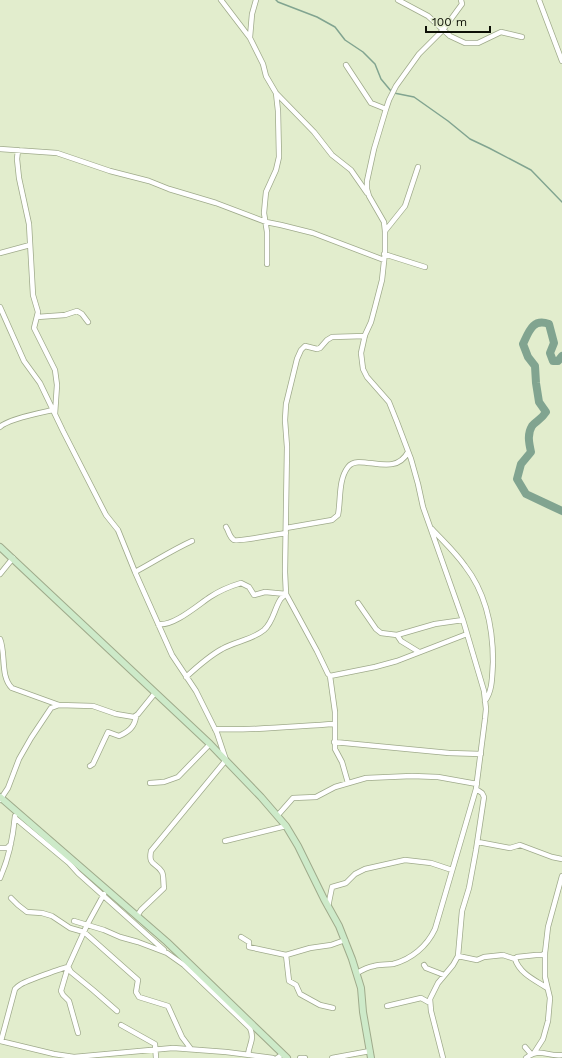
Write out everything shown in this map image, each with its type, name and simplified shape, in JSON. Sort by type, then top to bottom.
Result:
[{"type":"street","points":[[222,0],[250,38],[263,64],[266,76],[276,93],[314,132],[332,155],[351,170],[381,216],[385,231],[382,280],[372,322],[364,336],[361,353],[363,369],[367,377],[389,402],[408,452],[418,484],[423,507],[463,620],[484,691],[486,709],[476,789],[435,929],[419,952],[401,961],[392,964],[374,966],[357,973]]},
{"type":"street","points":[[250,38],[250,26],[256,0]]},
{"type":"street","points":[[398,0],[428,16],[443,30],[460,40],[473,44],[482,42],[501,32],[522,36]]},
{"type":"street","points":[[369,196],[367,181],[389,100],[396,86],[419,54],[443,30],[461,2],[466,0]]},
{"type":"street","points":[[539,0],[562,61]]},
{"type":"street","points":[[346,65],[371,103],[386,109]]},
{"type":"street","points":[[267,264],[266,222],[264,213],[266,192],[276,170],[279,157],[276,93]]},
{"type":"street","points":[[0,149],[57,153],[110,171],[149,181],[216,203],[266,222],[313,233],[384,260]]},
{"type":"street","points":[[18,150],[21,192],[28,219],[32,261],[32,290],[38,312],[34,328],[55,370],[57,385],[54,412]]},
{"type":"street","points":[[385,231],[402,210],[418,167]]},
{"type":"street","points":[[0,252],[30,245]]},
{"type":"street","points":[[384,254],[425,267]]},
{"type":"street","points":[[0,307],[24,361],[40,382],[106,515],[118,530],[172,655],[196,691],[215,730],[226,760]]},
{"type":"street","points":[[37,317],[65,315],[77,311],[82,314],[88,322]]},
{"type":"street","points":[[348,783],[342,762],[335,749],[335,712],[330,676],[286,594],[287,447],[285,420],[286,404],[299,354],[305,346],[317,349],[332,337],[364,336]]},
{"type":"street","points":[[0,427],[4,423],[20,418],[54,412]]},
{"type":"street","points":[[226,527],[232,538],[238,541],[332,520],[338,515],[341,488],[348,466],[361,462],[381,465],[399,463],[405,458],[408,452]]},
{"type":"street","points":[[430,526],[466,566],[480,592],[486,608],[492,639],[493,659],[492,682],[489,696],[485,701]]},
{"type":"street","points":[[135,572],[192,541]]},
{"type":"street","points":[[0,547],[210,744],[278,815],[286,826],[298,846],[345,940],[361,988],[363,1012],[371,1058]]},
{"type":"street","points":[[0,574],[13,558]]},
{"type":"street","points":[[158,624],[164,625],[172,622],[198,607],[218,592],[241,583],[249,587],[254,595],[265,592],[286,594]]},
{"type":"street","points":[[186,676],[210,656],[223,648],[239,641],[249,640],[263,631],[276,612],[280,600],[286,594]]},
{"type":"street","points":[[358,603],[376,629],[381,633],[397,635],[435,624],[463,620]]},
{"type":"street","points":[[330,676],[397,661],[467,634]]},
{"type":"street","points":[[397,635],[401,641],[419,652]]},
{"type":"street","points":[[0,639],[4,670],[9,686],[12,688],[59,705],[93,706],[116,714],[131,717],[136,716]]},
{"type":"street","points":[[90,766],[108,732],[119,736],[128,732],[136,721],[136,716],[155,693]]},
{"type":"street","points":[[59,705],[51,708],[28,743],[19,758],[8,788],[1,798],[167,942],[285,1056]]},
{"type":"street","points":[[215,730],[335,724]]},
{"type":"street","points":[[334,742],[449,753],[481,754]]},
{"type":"street","points":[[150,783],[164,782],[178,777],[210,744]]},
{"type":"street","points":[[137,916],[141,910],[164,888],[163,874],[149,858],[151,851],[226,760]]},
{"type":"street","points":[[278,815],[294,798],[316,797],[348,783],[366,778],[412,776],[477,784]]},
{"type":"street","points":[[443,1058],[430,999],[434,988],[454,965],[458,956],[462,911],[469,888],[478,842],[484,797],[482,792],[476,789]]},
{"type":"street","points":[[0,878],[12,843],[16,810]]},
{"type":"street","points":[[15,818],[69,863],[78,873],[167,953],[184,964],[204,986],[250,1028],[253,1034],[248,1055]]},
{"type":"street","points":[[225,841],[286,826]]},
{"type":"street","points":[[478,842],[510,848],[520,845],[552,857],[562,859]]},
{"type":"street","points":[[0,848],[7,848],[12,843]]},
{"type":"street","points":[[328,907],[332,887],[346,883],[354,874],[365,869],[405,860],[431,863],[452,870]]},
{"type":"street","points":[[526,1058],[532,1054],[542,1039],[548,1020],[550,998],[547,988],[544,953],[548,927],[562,876]]},
{"type":"street","points":[[78,1033],[69,1001],[63,995],[61,990],[68,967],[87,924],[107,889]]},
{"type":"street","points":[[11,898],[27,912],[42,913],[52,916],[70,928],[84,932],[138,980],[136,992],[139,997],[168,1006],[182,1037],[191,1049]]},
{"type":"street","points":[[74,921],[87,924],[167,953]]},
{"type":"street","points":[[242,937],[249,942],[249,948],[286,955],[310,948],[331,945],[345,940]]},
{"type":"street","points":[[515,959],[517,957],[542,955],[544,953]]},
{"type":"street","points":[[286,955],[289,981],[296,985],[300,994],[320,1005],[333,1008]]},
{"type":"street","points":[[458,956],[477,960],[484,957],[503,955],[510,956],[515,959],[525,975],[547,988]]},
{"type":"street","points":[[424,965],[426,968],[444,975]]},
{"type":"street","points":[[68,967],[64,967],[19,985],[15,989],[0,1041],[54,1054],[74,1056],[173,1048],[273,1058]]},
{"type":"street","points":[[68,967],[71,972],[117,1011]]},
{"type":"street","points":[[387,1006],[420,998],[430,1003]]},
{"type":"street","points":[[121,1025],[156,1044],[156,1058]]},
{"type":"street","points":[[525,1047],[532,1054],[562,1055]]},
{"type":"street","points":[[332,1058],[370,1051]]},
{"type":"street","points":[[276,1058],[285,1056]]},
{"type":"street","points":[[300,1058],[305,1058]]},
{"type":"waterway","points":[[276,0],[317,17],[335,27],[345,40],[363,52],[375,64],[381,79],[391,91]]},
{"type":"waterway","points":[[394,93],[414,97],[470,139],[531,170],[562,202]]},
{"type":"waterway","points":[[562,356],[558,361],[553,361],[550,353],[554,343],[549,324],[535,324],[530,330],[523,344],[528,357],[535,366],[539,402],[546,412],[530,429],[529,439],[531,452],[521,464],[517,479],[526,494],[562,511]]}]
